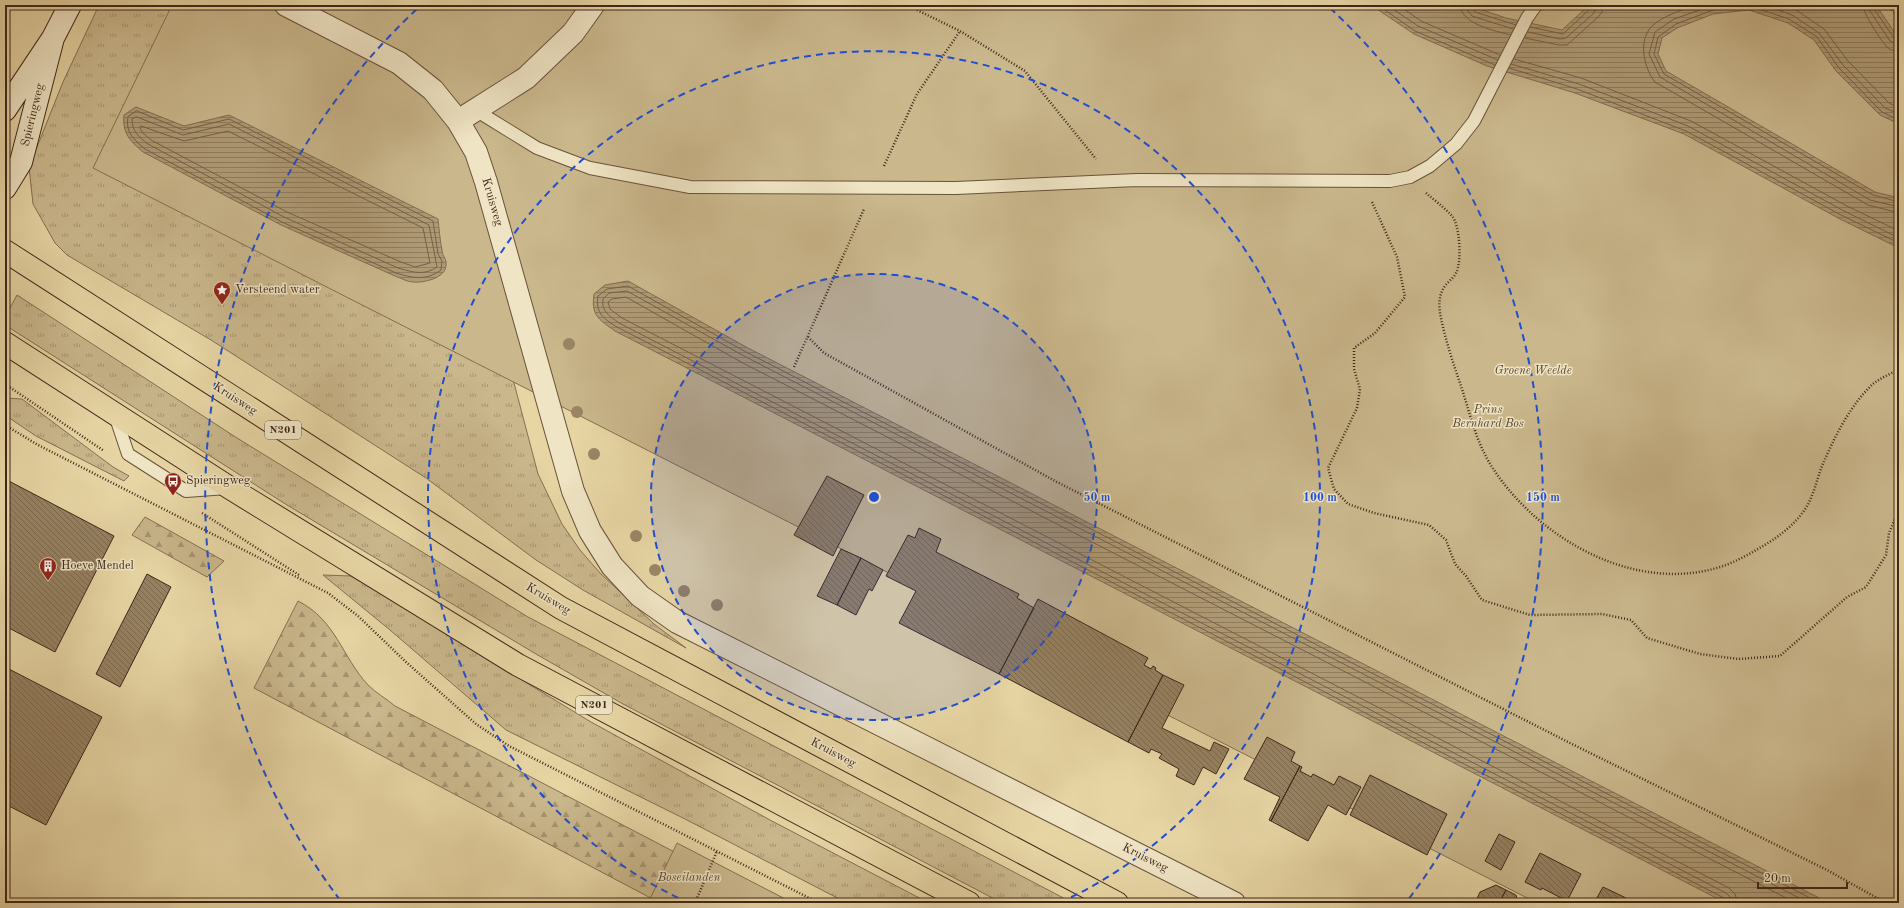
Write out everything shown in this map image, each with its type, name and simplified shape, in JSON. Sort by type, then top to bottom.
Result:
[{"type":"highway","name":"Kruisweg","points":[[5,251],[560,608],[1117,903]]},
{"type":"highway","name":"N201","points":[[5,343],[230,488],[518,664],[969,903]]},
{"type":"street","name":"Spieringweg","points":[[5,110],[53,38],[70,5]]},
{"type":"street","name":"Kruisweg","points":[[286,5],[400,62],[433,90],[468,116],[476,152],[486,182],[573,491],[590,531],[612,566],[640,596],[677,622],[1234,903]]},
{"type":"street","points":[[468,116],[526,78],[573,33],[593,5]]},
{"type":"street","name":"Spieringweg","points":[[5,188],[21,162],[53,38]]},
{"type":"lane","points":[[468,116],[537,148],[590,168],[690,187],[956,188],[1137,180],[1390,181],[1410,177],[1430,166],[1456,144],[1474,121],[1527,18],[1536,5]]},
{"type":"path","points":[[1888,5],[1899,18]]},
{"type":"path","points":[[917,10],[960,31],[1025,71],[1097,161]]},
{"type":"path","points":[[1410,177],[1453,217],[1460,256],[1456,274],[1442,290],[1439,304],[1441,318],[1448,347],[1478,439],[1493,469],[1513,496],[1543,523],[1580,549],[1609,561],[1634,570],[1675,573],[1703,570],[1725,565],[1765,545],[1788,529],[1807,506],[1824,463],[1850,411],[1874,383],[1899,369]]},
{"type":"path","points":[[1361,180],[1397,257],[1405,297],[1376,333],[1354,348],[1354,369],[1360,389],[1357,408],[1328,468],[1334,489],[1348,504],[1374,513],[1429,525],[1446,540],[1455,564],[1466,576],[1482,600],[1530,615],[1602,614],[1631,620],[1647,638],[1700,654],[1738,660],[1780,656],[1847,597],[1866,587],[1886,555],[1889,533],[1895,519],[1899,517]]},
{"type":"path","points":[[808,337],[824,354],[1055,481],[1572,744],[1827,870],[1886,903]]},
{"type":"path","points":[[794,367],[804,346]]},
{"type":"path","points":[[5,384],[106,453]]},
{"type":"path","points":[[5,425],[38,445],[309,582]]},
{"type":"path","points":[[202,512],[328,593],[358,616],[406,662],[483,728],[509,746],[819,903]]},
{"type":"path","points":[[695,903],[717,851]]},
{"type":"green space","points":[[99,5],[216,5],[499,326],[538,474],[562,524],[580,550],[600,573],[654,624],[686,648],[583,590],[536,560],[426,478],[211,340],[67,255],[55,243],[33,204],[29,167],[63,82]]},
{"type":"green space","name":"Groene Weelde","points":[[172,5],[1899,5],[1899,903],[1537,903],[93,168]]},
{"type":"green space","points":[[17,295],[237,438],[528,617],[1073,903],[1002,903],[623,704],[536,654],[287,505],[5,325],[5,317]]},
{"type":"green space","points":[[5,398],[22,399],[113,467],[129,476],[124,481],[36,436],[5,415]]},
{"type":"green space","points":[[145,517],[224,561],[207,577],[132,535]]},
{"type":"green space","points":[[323,575],[351,576],[591,722],[770,820],[929,903],[847,903],[685,819],[506,730],[390,630]]},
{"type":"green space","points":[[298,601],[311,609],[321,618],[338,640],[351,663],[368,685],[395,706],[772,903],[660,903],[254,688]]},
{"type":"green space","name":"Boseilanden","points":[[677,843],[793,903],[648,903]]},
{"type":"water","points":[[1371,5],[1474,5],[1477,8],[1506,18],[1562,30],[1589,5],[1876,5],[1899,39],[1899,124],[1880,115],[1836,71],[1814,40],[1788,23],[1749,10],[1713,14],[1677,28],[1662,38],[1658,54],[1666,71],[1875,192],[1899,198],[1899,248],[1840,219],[1684,134],[1575,93],[1487,66],[1414,34]]},
{"type":"water","points":[[136,107],[184,126],[229,115],[438,219],[442,252],[446,263],[445,270],[434,279],[418,282],[408,281],[281,225],[143,152],[134,144],[124,127],[124,115]]},
{"type":"water","points":[[628,281],[748,348],[1829,903],[1726,903],[615,331],[597,316],[593,301],[594,294],[605,285]]},
{"type":"building","points":[[827,476],[864,495],[833,556],[794,535]]},
{"type":"building","name":"Hoeve Mendel","points":[[5,479],[114,536],[55,652],[5,626]]},
{"type":"building","points":[[919,528],[941,539],[936,552],[1019,594],[1017,598],[1034,608],[999,674],[899,623],[916,591],[886,576],[908,535],[915,538]]},
{"type":"building","points":[[841,549],[861,558],[837,605],[817,596]]},
{"type":"building","points":[[861,558],[883,570],[872,591],[869,589],[856,615],[837,605]]},
{"type":"building","points":[[147,574],[171,587],[120,687],[96,674]]},
{"type":"building","points":[[1038,599],[1148,658],[1144,665],[1151,669],[1153,666],[1156,668],[1155,670],[1163,675],[1128,742],[999,674]]},
{"type":"building","points":[[5,667],[102,717],[46,825],[5,804]]},
{"type":"building","points":[[1163,675],[1184,685],[1162,728],[1210,751],[1214,742],[1229,749],[1216,774],[1203,767],[1194,785],[1176,776],[1179,769],[1159,758],[1162,754],[1151,749],[1149,753],[1128,742]]},
{"type":"building","points":[[1267,737],[1295,752],[1291,761],[1300,766],[1271,821],[1269,820],[1280,797],[1244,779]]},
{"type":"building","points":[[1300,766],[1302,767],[1300,771],[1311,777],[1313,774],[1334,785],[1339,776],[1361,787],[1346,815],[1328,805],[1308,841],[1271,821]]},
{"type":"building","points":[[1370,775],[1447,814],[1427,855],[1350,815]]},
{"type":"building","points":[[1499,834],[1515,842],[1501,870],[1485,861]]},
{"type":"building","points":[[1540,853],[1581,874],[1567,901],[1542,888],[1541,890],[1525,882]]},
{"type":"building","points":[[1496,885],[1506,890],[1499,903],[1475,903],[1480,892]]},
{"type":"building","points":[[1603,887],[1626,898],[1623,903],[1594,903]]},
{"type":"building","points":[[1506,890],[1516,895],[1518,903],[1499,903]]},
{"type":"place","name":"Versteend water","points":[[222,305]]},
{"type":"place","name":"Spieringweg","points":[[173,496]]},
{"type":"place","name":"Hoeve Mendel","points":[[48,581]]},
{"type":"park label","name":"Prins Bernhard Bos","points":[[1488,417]]}]
